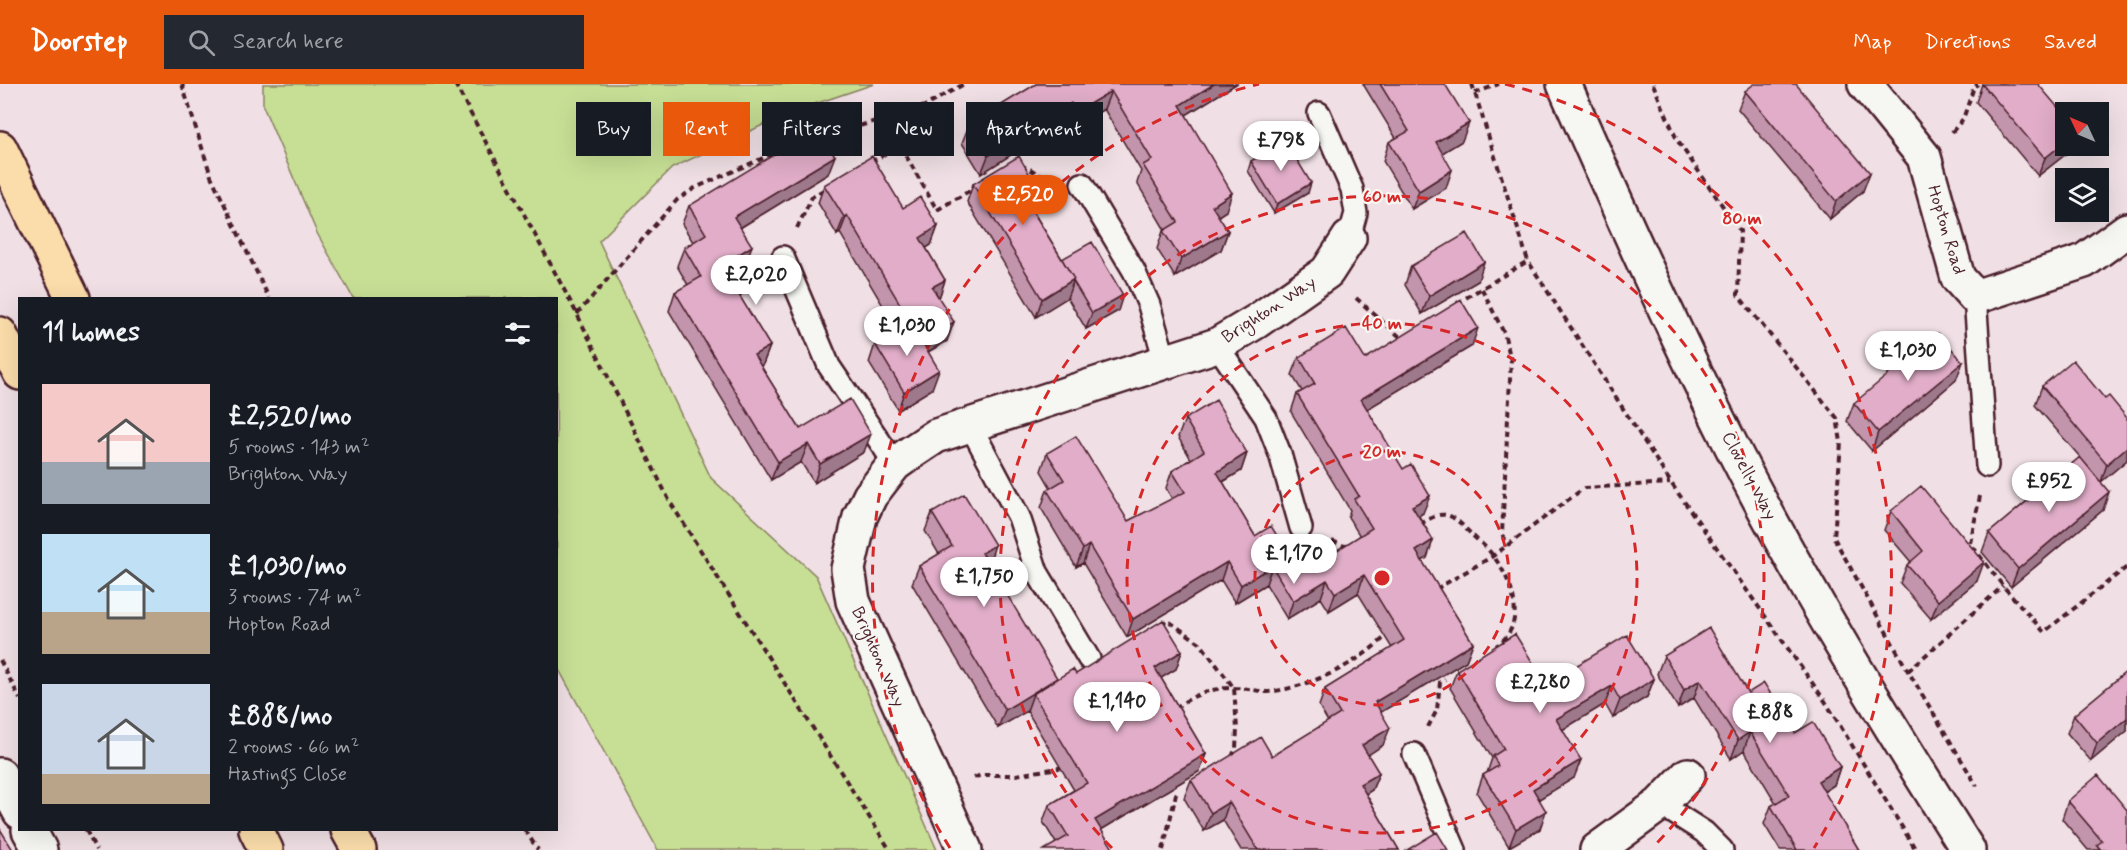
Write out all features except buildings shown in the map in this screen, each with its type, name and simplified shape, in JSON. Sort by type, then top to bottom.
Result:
[{"type":"highway","points":[[0,148],[73,297]]},
{"type":"highway","points":[[0,334],[18,369]]},
{"type":"highway","points":[[256,831],[266,850]]},
{"type":"highway","points":[[349,831],[359,850]]},
{"type":"street","name":"Hopton Road","points":[[1865,84],[1924,157],[1958,278],[1975,297],[2084,261],[2127,230]]},
{"type":"street","name":"Clovelly Way","points":[[1570,98],[1635,246],[1738,458],[1812,594],[1968,850]]},
{"type":"street","name":"Brighton Way","points":[[965,850],[853,602],[848,569],[860,517],[870,496],[895,464],[936,436],[1217,345],[1257,321],[1327,272],[1349,238]]},
{"type":"street","points":[[0,775],[18,808]]},
{"type":"street","points":[[1597,850],[1660,804],[1688,776]]},
{"type":"street","points":[[30,831],[40,850]]},
{"type":"lane","name":"Brighton Way","points":[[1319,113],[1352,189],[1356,213],[1349,238]]},
{"type":"lane","points":[[1082,184],[1134,271],[1149,305],[1165,361]]},
{"type":"lane","points":[[783,257],[829,366],[895,464]]},
{"type":"lane","points":[[1975,297],[1987,466]]},
{"type":"lane","name":"Brighton Way","points":[[1217,345],[1266,418],[1280,454],[1301,528]]},
{"type":"lane","points":[[970,425],[1019,517],[1036,572],[1089,659]]},
{"type":"lane","points":[[1414,754],[1455,850]]},
{"type":"lane","points":[[1660,804],[1704,832],[1722,850]]},
{"type":"path","points":[[182,84],[211,176],[269,297]]},
{"type":"path","points":[[455,84],[577,314],[670,502],[890,850]]},
{"type":"path","points":[[932,102],[964,84]]},
{"type":"path","points":[[1472,84],[1528,261],[1671,483],[1825,701],[1916,850]]},
{"type":"path","points":[[1475,93],[1499,84]]},
{"type":"path","points":[[1653,84],[1677,140],[1740,231],[1738,295],[1837,418],[1841,442],[1834,538],[1908,671],[1980,792]]},
{"type":"path","points":[[1924,157],[1947,138],[1963,118],[1974,87],[1978,84]]},
{"type":"path","points":[[577,314],[677,200],[695,188],[768,156]]},
{"type":"path","points":[[861,168],[882,156]]},
{"type":"path","points":[[907,156],[937,210],[986,181]]},
{"type":"path","points":[[1015,166],[1028,167],[1042,178],[1082,184]]},
{"type":"path","points":[[783,257],[812,197],[832,185]]},
{"type":"path","points":[[1449,308],[1528,261]]},
{"type":"path","points":[[1327,272],[1400,337],[1409,332]]},
{"type":"path","points":[[1482,289],[1504,333],[1511,360],[1502,533],[1507,546]]},
{"type":"path","points":[[1987,466],[1970,543],[2003,586],[2044,633],[2127,567]]},
{"type":"path","points":[[1428,597],[1460,574],[1493,556],[1584,488],[1671,483]]},
{"type":"path","points":[[1418,526],[1436,516],[1446,515],[1457,520],[1493,556],[1509,582],[1515,620],[1511,633],[1492,649]]},
{"type":"path","points":[[1301,528],[1354,550]]},
{"type":"path","points":[[1908,671],[2003,586]]},
{"type":"path","points":[[1160,625],[1167,620],[1200,643],[1234,687],[1236,748],[1231,759],[1224,764]]},
{"type":"path","points":[[1174,709],[1192,696],[1208,690],[1234,687],[1269,692],[1300,686],[1330,675],[1378,643],[1394,628]]},
{"type":"path","points":[[0,660],[18,695]]},
{"type":"path","points":[[1414,754],[1437,710],[1440,682],[1445,679]]},
{"type":"path","points":[[940,795],[981,775],[1045,772],[1074,765]]},
{"type":"path","points":[[1163,850],[1176,794],[1180,791]]},
{"type":"path","points":[[86,831],[96,850]]},
{"type":"path","points":[[526,831],[538,850]]},
{"type":"green space","points":[[263,84],[874,84],[821,102],[762,102],[762,125],[750,131],[750,102],[663,102],[663,156],[697,156],[672,168],[599,241],[711,478],[816,576],[937,850],[658,850],[558,668],[558,297],[352,297],[317,233],[263,106]]}]
